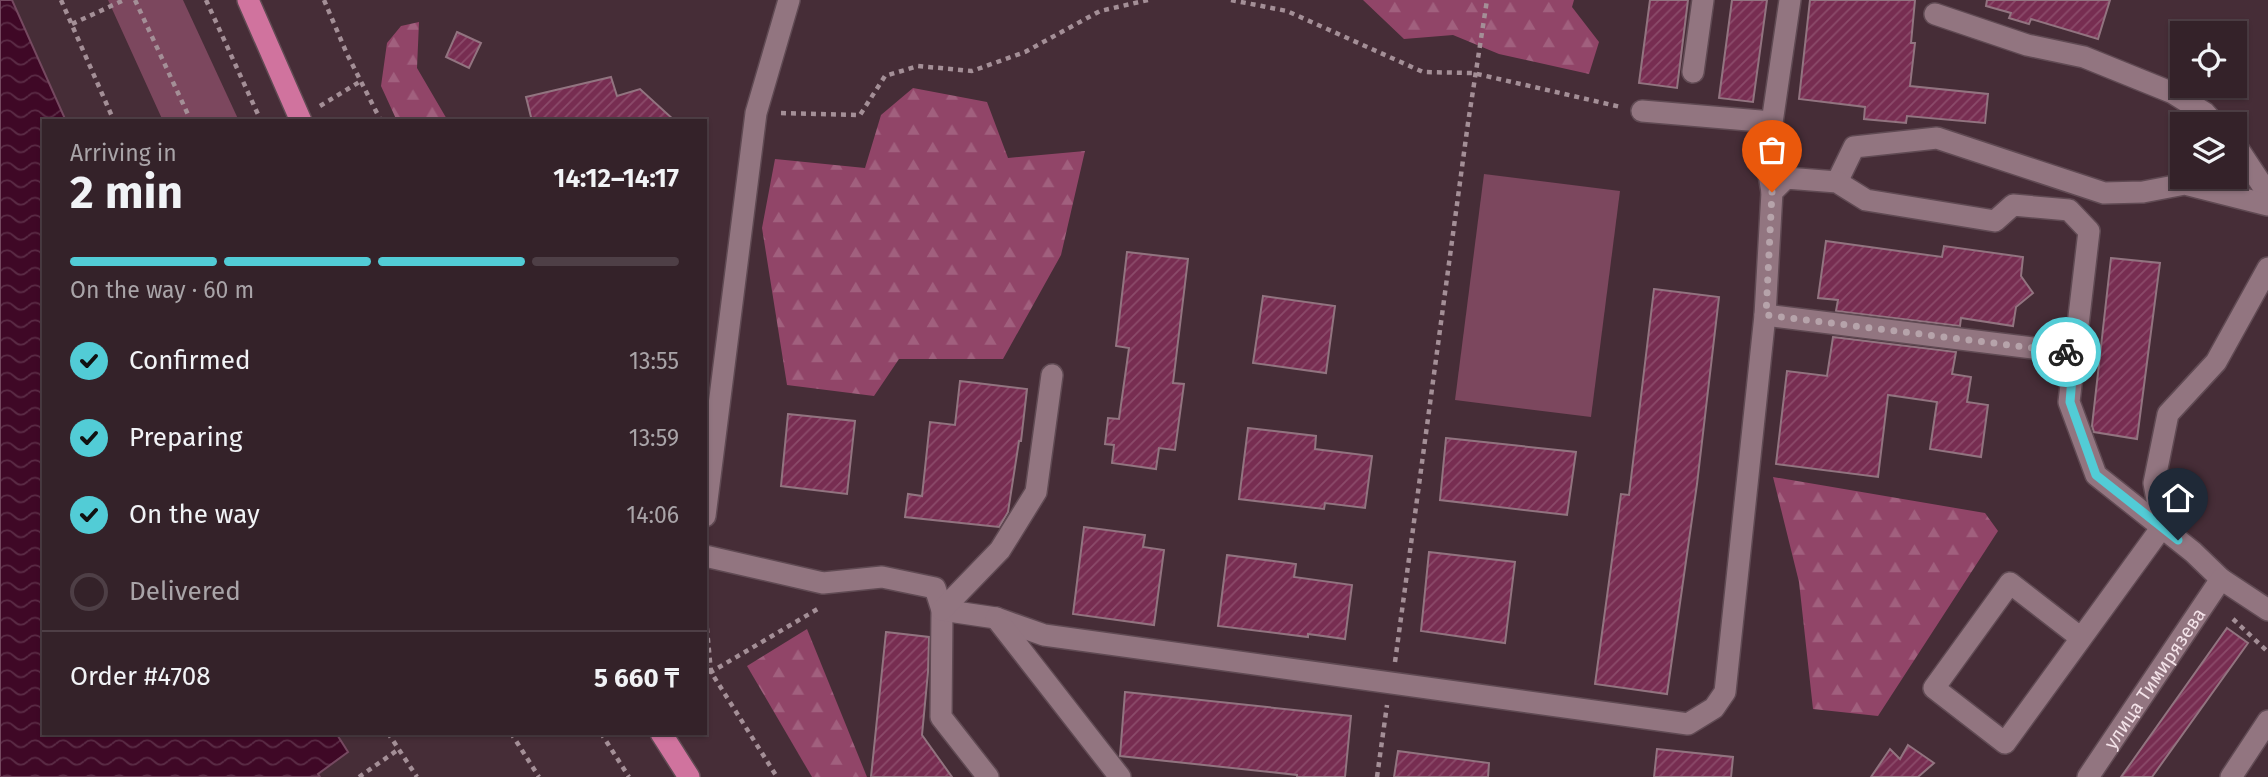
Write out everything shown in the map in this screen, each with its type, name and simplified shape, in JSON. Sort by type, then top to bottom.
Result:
[{"type":"main road","points":[[248,0],[300,119]]},
{"type":"main road","points":[[662,735],[688,777]]},
{"type":"street","points":[[707,500],[756,113],[789,0]]},
{"type":"street","points":[[1693,72],[1703,0]]},
{"type":"street","points":[[942,610],[996,618],[1044,635],[1688,724],[1714,708],[1725,692],[1766,315],[1772,192],[1768,150],[1790,0]]},
{"type":"street","points":[[1936,15],[2027,45],[2084,57],[2173,93],[2203,112]]},
{"type":"street","points":[[1642,111],[1772,122]]},
{"type":"street","points":[[1837,182],[1854,147],[1937,138],[2104,193],[2143,192],[2185,184],[2268,205]]},
{"type":"street","points":[[2247,162],[2268,194]]},
{"type":"street","points":[[1772,192],[1786,178],[1837,182],[1866,200],[1995,221],[2013,205],[2069,210],[2089,231],[2070,402],[2096,475],[2193,552],[2221,579],[2268,610]]},
{"type":"street","points":[[2081,638],[2010,583],[1934,688],[2005,743],[2162,527],[2154,483],[2168,414],[2216,362],[2268,268]]},
{"type":"street","points":[[1766,315],[2074,353]]},
{"type":"street","points":[[942,610],[1000,550],[1036,492],[1052,374]]},
{"type":"street","points":[[707,556],[823,583],[883,577],[935,588],[942,610],[941,717],[988,777]]},
{"type":"street","name":"улица Тимирязева","points":[[2088,777],[2221,579]]},
{"type":"street","points":[[996,618],[1120,777]]},
{"type":"street","points":[[2231,777],[2268,721]]},
{"type":"path","points":[[61,0],[113,119]]},
{"type":"path","points":[[72,24],[124,0]]},
{"type":"path","points":[[135,0],[188,119]]},
{"type":"path","points":[[206,0],[260,119]]},
{"type":"path","points":[[324,0],[380,119]]},
{"type":"path","points":[[756,113],[860,115],[885,76],[918,66],[972,71],[1025,52],[1100,10],[1148,0]]},
{"type":"path","points":[[1231,0],[1287,11],[1423,72],[1475,74],[1642,111]]},
{"type":"path","points":[[1377,777],[1487,0]]},
{"type":"path","points":[[302,119],[361,81]]},
{"type":"path","points":[[711,672],[831,602]]},
{"type":"path","points":[[707,629],[711,672]]},
{"type":"path","points":[[707,665],[777,777]]},
{"type":"path","points":[[389,735],[417,777]]},
{"type":"path","points":[[512,735],[539,777]]},
{"type":"path","points":[[602,735],[629,777]]},
{"type":"path","points":[[359,777],[399,749]]},
{"type":"green space","points":[[1363,0],[1574,0],[1572,7],[1599,42],[1589,74],[1499,54],[1453,35],[1404,39]]},
{"type":"green space","points":[[419,22],[417,68],[447,119],[396,119],[381,86],[387,43],[401,26]]},
{"type":"green space","points":[[913,88],[987,102],[1008,158],[1085,151],[1061,255],[1003,359],[899,359],[874,396],[787,385],[762,228],[775,159],[865,168],[881,115]]},
{"type":"green space","points":[[1773,477],[1985,513],[1998,531],[1878,716],[1813,709],[1799,582]]},
{"type":"green space","points":[[807,629],[867,777],[812,777],[747,666]]},
{"type":"shaded area","points":[[108,0],[183,0],[238,119],[162,119]]},
{"type":"shaded area","points":[[1484,174],[1620,191],[1591,417],[1455,400]]},
{"type":"water","points":[[0,0],[12,0],[65,119],[42,119],[42,735],[337,735],[348,752],[318,774],[320,777],[0,777]]},
{"type":"building","points":[[1650,0],[1688,0],[1677,88],[1639,83]]},
{"type":"building","points":[[1732,0],[1767,0],[1753,102],[1719,98]]},
{"type":"building","points":[[1810,0],[1915,0],[1911,43],[1915,43],[1910,86],[1988,94],[1985,123],[1907,116],[1906,123],[1864,119],[1865,107],[1799,99]]},
{"type":"building","points":[[1987,0],[2110,0],[2098,39],[2031,19],[2029,24],[2009,18],[2011,13],[1986,6]]},
{"type":"building","points":[[457,32],[481,43],[469,68],[446,57]]},
{"type":"building","points":[[611,77],[617,96],[640,89],[673,119],[532,119],[526,97]]},
{"type":"building","points":[[1826,241],[1942,257],[1944,246],[2023,257],[2021,276],[2033,293],[2016,307],[2013,326],[1961,318],[1960,326],[1836,311],[1838,300],[1818,298]]},
{"type":"building","points":[[1127,252],[1188,259],[1173,383],[1184,384],[1175,450],[1159,448],[1156,469],[1112,463],[1114,445],[1105,444],[1108,418],[1119,419],[1129,348],[1116,346]]},
{"type":"building","points":[[2111,258],[2160,263],[2137,439],[2094,432],[2092,426]]},
{"type":"building","points":[[1654,289],[1719,297],[1697,484],[1667,694],[1595,684],[1621,494],[1629,495]]},
{"type":"building","points":[[1263,296],[1335,306],[1326,373],[1253,363]]},
{"type":"building","points":[[1833,337],[1956,352],[1952,374],[1971,377],[1967,402],[1988,405],[1981,457],[1930,449],[1937,402],[1888,395],[1878,477],[1776,464],[1787,371],[1827,376]]},
{"type":"building","points":[[960,381],[1027,389],[1008,512],[999,527],[905,517],[908,494],[922,496],[930,422],[955,425]]},
{"type":"building","points":[[788,414],[855,421],[847,494],[781,486]]},
{"type":"building","points":[[1248,428],[1316,436],[1315,449],[1372,456],[1365,508],[1325,503],[1324,509],[1239,499]]},
{"type":"building","points":[[1446,438],[1576,452],[1567,515],[1440,500]]},
{"type":"building","points":[[1084,527],[1145,535],[1143,547],[1164,550],[1154,625],[1073,614]]},
{"type":"building","points":[[1429,552],[1515,562],[1505,643],[1421,631]]},
{"type":"building","points":[[1227,555],[1296,564],[1294,577],[1352,585],[1345,639],[1218,626]]},
{"type":"building","points":[[2227,628],[2248,643],[2152,777],[2121,777]]},
{"type":"building","points":[[886,632],[929,637],[922,735],[952,777],[871,777]]},
{"type":"building","points":[[1125,692],[1351,716],[1345,777],[1297,777],[1120,756]]},
{"type":"building","points":[[1908,745],[1934,763],[1918,777],[1871,777],[1890,749],[1900,759]]},
{"type":"building","points":[[1657,749],[1733,757],[1731,777],[1654,777]]},
{"type":"building","points":[[1398,751],[1489,763],[1488,777],[1394,777]]},
{"type":"way so far","points":[[1772,192],[1766,315],[2066,352]]},
{"type":"route","points":[[2066,352],[2074,353],[2070,402],[2096,475],[2178,540]]}]
